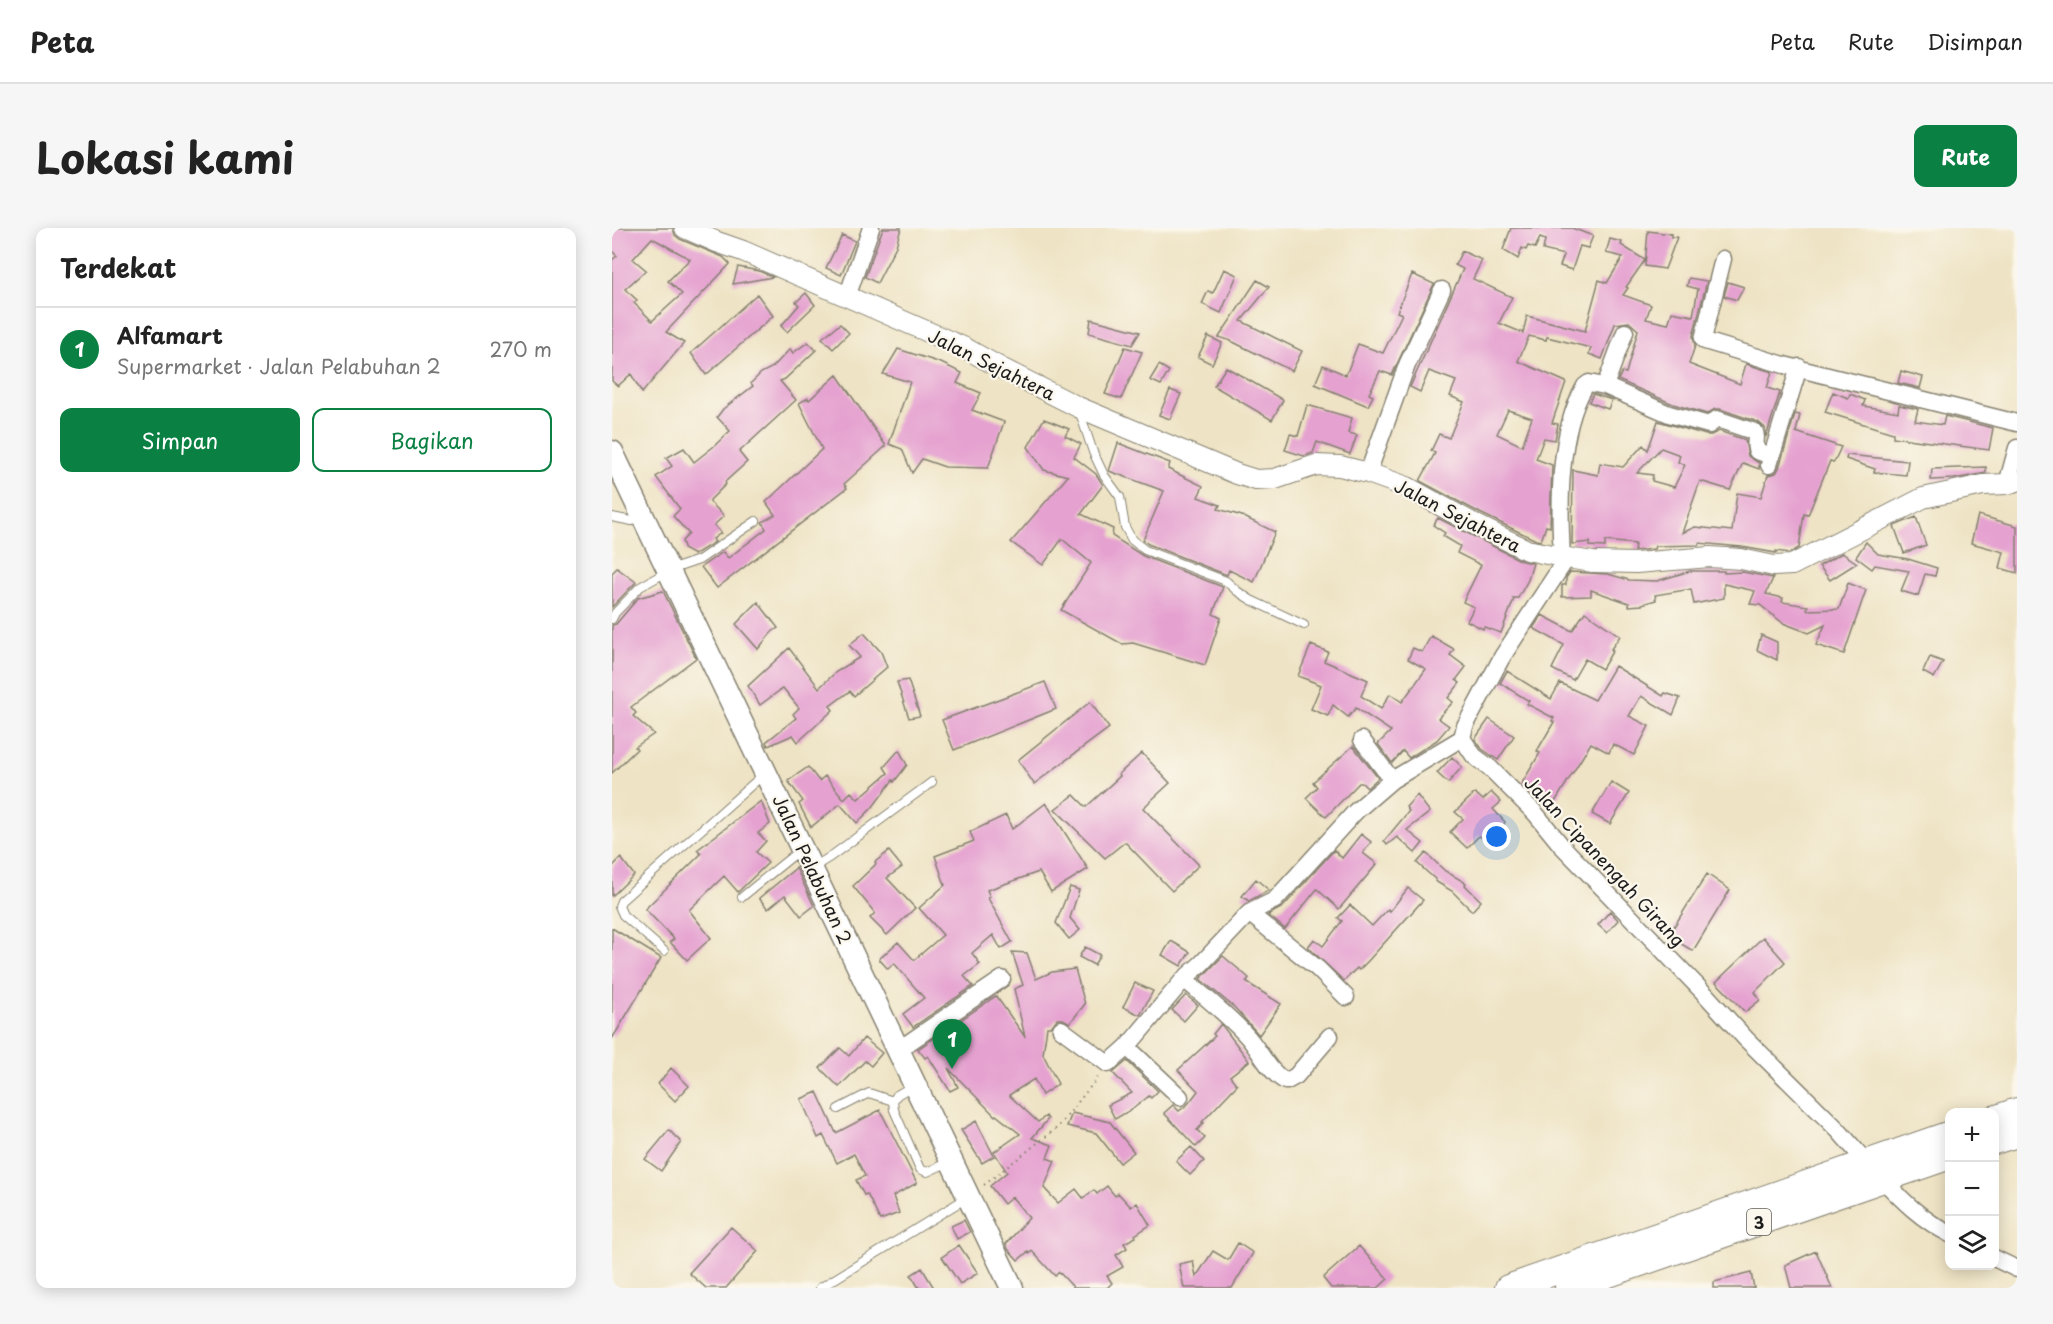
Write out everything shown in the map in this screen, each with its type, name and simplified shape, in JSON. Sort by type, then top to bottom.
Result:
[{"type":"main road","name":"Jalan Pelabuhan 2","points":[[612,452],[1012,1288]]},
{"type":"main road","points":[[1999,1118],[2017,1111]]},
{"type":"main road","points":[[1999,1140],[2017,1134]]},
{"type":"main road","name":"3","points":[[1568,1288],[1874,1170],[1945,1136]]},
{"type":"main road","name":"3","points":[[1508,1288],[1874,1170],[1945,1157]]},
{"type":"street","name":"Jalan Sejahtera","points":[[685,228],[966,348],[1078,407],[1237,474],[1256,480],[1275,479],[1316,465],[1340,466],[1368,473],[1417,492],[1527,550],[1565,558],[1593,562],[1636,563],[1710,557],[1741,559],[1774,566],[1792,565],[1923,498],[1983,485],[2012,482]]},
{"type":"street","points":[[847,297],[871,228]]},
{"type":"street","points":[[1723,259],[1703,339],[1705,341],[1784,365],[2017,423]]},
{"type":"street","points":[[1368,473],[1407,365],[1442,290]]},
{"type":"street","points":[[1605,386],[1625,332]]},
{"type":"street","points":[[1061,1029],[1108,1064],[1127,1047],[1184,979],[1250,913],[1275,900],[1356,811],[1392,780],[1462,738],[1465,726],[1502,657],[1565,558],[1560,497],[1570,426],[1585,386],[1589,382],[1605,386],[1669,414],[1709,425],[1717,419],[1750,429],[1756,435],[1755,448],[1770,461],[1799,367]]},
{"type":"street","points":[[2012,482],[2017,448]]},
{"type":"street","name":"Jalan Cipanengah Girang","points":[[1462,738],[1474,756],[1490,768],[1535,813],[1561,845],[1746,1039],[1838,1130],[1874,1170],[1922,1218],[1945,1231]]},
{"type":"street","points":[[1362,740],[1392,780]]},
{"type":"street","points":[[1250,913],[1318,969],[1346,997]]},
{"type":"street","points":[[898,1050],[1002,979]]},
{"type":"street","points":[[1184,979],[1233,1021],[1249,1038],[1265,1063],[1287,1082],[1296,1076],[1330,1036]]},
{"type":"street","points":[[1127,1047],[1180,1097]]},
{"type":"street","points":[[1999,1260],[2017,1269]]},
{"type":"lane","points":[[1078,407],[1093,452],[1104,475],[1120,497],[1125,527],[1132,540],[1145,550],[1226,581],[1251,600],[1304,625]]},
{"type":"lane","points":[[612,517],[632,521],[644,517]]},
{"type":"lane","points":[[612,620],[615,612],[640,587],[670,570],[699,560],[756,520]]},
{"type":"lane","points":[[664,951],[623,915],[619,906],[621,901],[766,772]]},
{"type":"lane","points":[[741,897],[791,855],[807,858],[830,857],[932,782]]},
{"type":"lane","points":[[915,1085],[897,1095],[893,1101],[894,1110],[920,1169],[927,1172],[951,1161]]},
{"type":"lane","points":[[838,1109],[869,1093],[893,1101]]},
{"type":"lane","points":[[820,1288],[968,1197]]},
{"type":"path","points":[[968,1197],[1058,1127],[1108,1064]]},
{"type":"building","points":[[612,228],[673,228],[675,235],[680,239],[723,257],[730,264],[666,332],[684,343],[642,393],[631,374],[618,386],[612,381],[612,260],[617,256],[612,251]],"holes":[[[652,238],[690,259],[668,281],[682,294],[652,321],[634,303],[637,300],[625,289],[646,270],[633,259]]]},
{"type":"building","points":[[883,228],[901,228],[896,246],[877,283],[865,277]]},
{"type":"building","points":[[1511,228],[1572,228],[1593,236],[1588,248],[1580,246],[1572,270],[1560,266],[1564,255],[1543,250],[1545,240],[1540,238],[1535,248],[1528,246],[1526,250],[1522,248],[1518,259],[1503,250]]},
{"type":"building","points":[[1648,231],[1677,237],[1665,269],[1645,266]]},
{"type":"building","points":[[842,235],[855,241],[841,275],[826,268]]},
{"type":"building","points":[[1610,239],[1622,242],[1621,245],[1645,260],[1623,295],[1651,305],[1646,319],[1668,324],[1672,312],[1693,316],[1698,289],[1687,286],[1689,278],[1707,281],[1693,336],[1695,346],[1689,364],[1740,384],[1746,364],[1772,372],[1767,388],[1780,392],[1766,437],[1765,428],[1758,422],[1720,409],[1707,414],[1673,404],[1618,380],[1622,372],[1626,373],[1638,330],[1629,322],[1615,324],[1602,359],[1589,354],[1591,348],[1547,337],[1546,340],[1529,336],[1518,361],[1566,382],[1552,423],[1558,424],[1555,440],[1544,438],[1536,459],[1552,465],[1550,527],[1546,526],[1541,541],[1536,540],[1420,481],[1435,453],[1431,451],[1439,434],[1449,438],[1464,402],[1450,396],[1456,381],[1429,371],[1420,392],[1410,387],[1463,269],[1455,265],[1462,251],[1482,260],[1473,279],[1512,297],[1499,323],[1523,333],[1527,316],[1585,331],[1599,280],[1607,283],[1623,257],[1606,253]],"holes":[[[1508,410],[1532,418],[1522,446],[1497,434]]]},
{"type":"building","points":[[738,267],[759,271],[773,277],[733,284]]},
{"type":"building","points":[[1224,269],[1237,275],[1221,313],[1202,304],[1208,291],[1213,293]]},
{"type":"building","points":[[1412,274],[1434,284],[1392,375],[1380,371],[1369,394],[1373,396],[1368,406],[1315,384],[1323,365],[1346,375],[1358,344],[1383,353],[1402,314],[1397,312]]},
{"type":"building","points":[[1257,280],[1269,287],[1241,321],[1302,351],[1292,371],[1219,337]]},
{"type":"building","points":[[1728,282],[1744,287],[1737,300],[1724,296]]},
{"type":"building","points":[[806,293],[815,305],[787,332],[781,326],[799,305],[796,302]]},
{"type":"building","points":[[757,294],[773,316],[706,375],[691,353]]},
{"type":"building","points":[[1091,319],[1140,332],[1132,345],[1089,333]]},
{"type":"building","points":[[840,324],[849,333],[833,349],[822,338]]},
{"type":"building","points":[[1208,336],[1222,343],[1212,364],[1198,357]]},
{"type":"building","points":[[808,342],[816,350],[780,381],[796,400],[739,452],[747,462],[725,482],[726,484],[710,500],[724,516],[714,525],[721,533],[713,539],[715,542],[694,555],[685,550],[682,541],[689,534],[673,516],[680,509],[656,477],[672,466],[666,458],[684,448],[694,462],[713,447],[730,431],[717,417],[723,409],[753,386],[751,383],[761,373],[773,367],[790,349],[793,353]]},
{"type":"building","points":[[1125,347],[1142,352],[1121,399],[1105,394]]},
{"type":"building","points":[[898,349],[941,363],[962,373],[957,383],[981,393],[972,410],[1004,422],[988,468],[945,467],[922,459],[912,473],[902,449],[889,444],[910,382],[883,374]]},
{"type":"building","points":[[1159,365],[1169,371],[1161,385],[1150,380]]},
{"type":"building","points":[[1226,367],[1283,400],[1272,420],[1214,386]]},
{"type":"building","points":[[1901,371],[1923,377],[1920,388],[1898,383]]},
{"type":"building","points":[[837,375],[886,446],[844,484],[847,488],[717,588],[701,567],[723,552],[728,558],[766,529],[762,522],[775,515],[766,502],[822,449],[799,403],[808,398],[809,400]]},
{"type":"building","points":[[1170,390],[1181,394],[1170,419],[1159,415]]},
{"type":"building","points":[[1833,392],[1848,398],[1850,394],[1865,400],[1863,406],[1898,412],[1899,405],[1918,409],[1915,421],[1943,425],[1945,416],[1993,428],[1989,450],[1893,437],[1893,433],[1825,412]]},
{"type":"building","points":[[1593,394],[1612,400],[1608,409],[1589,402]]},
{"type":"building","points":[[1307,405],[1352,418],[1348,433],[1357,435],[1350,454],[1317,442],[1313,453],[1304,456],[1285,450],[1290,434],[1298,436]]},
{"type":"building","points":[[1795,414],[1800,415],[1796,432],[1841,447],[1834,462],[1830,461],[1808,515],[1804,514],[1799,548],[1790,553],[1699,543],[1699,545],[1655,546],[1654,549],[1634,551],[1635,544],[1605,541],[1605,547],[1589,546],[1590,542],[1572,544],[1573,470],[1598,475],[1600,463],[1623,467],[1643,445],[1648,450],[1658,421],[1706,435],[1719,431],[1745,440],[1748,456],[1759,463],[1759,469],[1743,463],[1730,490],[1700,481],[1682,533],[1695,527],[1732,531],[1737,493],[1761,497],[1768,475],[1776,473]],"holes":[[[1661,448],[1680,455],[1678,462],[1685,465],[1674,487],[1652,481],[1653,475],[1637,473]]]},
{"type":"building","points":[[1044,419],[1069,429],[1065,436],[1081,444],[1074,457],[1096,474],[1103,485],[1081,514],[1113,529],[1112,536],[1143,556],[1223,587],[1213,614],[1221,618],[1205,665],[1133,643],[1122,644],[1061,610],[1091,563],[1062,539],[1043,565],[1011,542],[1068,476],[1044,470],[1028,447]]},
{"type":"building","points":[[1118,443],[1170,463],[1168,469],[1203,486],[1198,497],[1220,505],[1218,509],[1242,516],[1275,532],[1254,582],[1229,570],[1227,575],[1143,540],[1164,491],[1109,471]]},
{"type":"building","points":[[1847,455],[1908,461],[1906,475],[1874,472],[1875,469],[1846,459]]},
{"type":"building","points":[[1986,467],[1986,473],[1954,479],[1931,480],[1932,469]]},
{"type":"building","points":[[1978,515],[2017,526],[2017,573],[2000,568],[2004,552],[1971,543]]},
{"type":"building","points":[[1916,517],[1926,545],[1904,553],[1894,526]]},
{"type":"building","points":[[1438,518],[1522,561],[1533,563],[1528,580],[1518,598],[1512,598],[1514,599],[1501,633],[1484,627],[1483,629],[1467,621],[1474,607],[1463,602],[1481,565],[1457,553],[1460,546],[1443,536],[1445,533],[1433,525]]},
{"type":"building","points":[[1866,542],[1878,554],[1908,559],[1937,568],[1935,576],[1925,574],[1918,596],[1901,591],[1909,571],[1875,565],[1872,569],[1856,557]]},
{"type":"building","points":[[1842,553],[1857,563],[1830,580],[1819,566]]},
{"type":"building","points":[[617,568],[636,582],[612,607],[612,573]]},
{"type":"building","points":[[1690,571],[1743,572],[1773,578],[1766,594],[1783,598],[1782,602],[1808,606],[1807,610],[1839,609],[1848,583],[1866,590],[1844,654],[1816,645],[1825,625],[1809,633],[1783,623],[1760,605],[1750,604],[1755,591],[1724,584],[1724,598],[1694,604],[1691,589],[1655,595],[1656,600],[1642,605],[1629,606],[1629,603],[1591,590],[1591,596],[1562,597],[1562,585],[1566,585],[1566,578],[1570,572],[1608,574],[1629,580],[1657,581]]},
{"type":"building","points":[[663,591],[696,658],[631,707],[636,713],[633,716],[654,734],[635,747],[637,749],[612,773],[612,625],[616,624],[638,598]]},
{"type":"building","points":[[758,602],[778,628],[758,649],[736,624]]},
{"type":"building","points":[[1585,612],[1620,636],[1602,669],[1585,659],[1573,680],[1552,669],[1564,645],[1533,628],[1542,615],[1572,631]]},
{"type":"building","points":[[864,633],[881,652],[887,667],[854,696],[850,691],[830,706],[833,710],[798,742],[793,735],[768,746],[766,742],[796,718],[793,714],[799,708],[783,688],[760,705],[748,686],[789,648],[819,688],[836,672],[860,657],[849,645]]},
{"type":"building","points":[[1761,635],[1777,642],[1777,660],[1757,650]]},
{"type":"building","points":[[1431,636],[1454,649],[1450,655],[1466,667],[1456,680],[1460,683],[1448,698],[1453,702],[1438,718],[1449,726],[1437,740],[1409,758],[1403,751],[1392,763],[1378,744],[1391,731],[1356,708],[1348,717],[1333,705],[1328,716],[1311,709],[1321,685],[1298,676],[1311,645],[1328,652],[1324,661],[1368,680],[1361,696],[1381,709],[1390,694],[1402,702],[1426,669],[1408,659],[1413,648],[1422,652]]},
{"type":"building","points":[[1930,657],[1943,662],[1934,678],[1923,672]]},
{"type":"building","points":[[1615,666],[1663,696],[1665,693],[1680,698],[1673,715],[1641,696],[1629,716],[1649,726],[1634,755],[1613,744],[1609,753],[1591,743],[1555,802],[1522,783],[1540,753],[1537,751],[1554,722],[1552,721],[1554,718],[1527,704],[1529,701],[1500,683],[1507,671],[1551,699],[1560,683],[1595,700]]},
{"type":"building","points":[[908,680],[920,716],[909,718],[897,682]]},
{"type":"building","points":[[1045,682],[1056,709],[954,750],[942,720]]},
{"type":"building","points":[[1090,702],[1109,728],[1034,784],[1018,760]]},
{"type":"building","points":[[1489,719],[1514,736],[1498,760],[1482,749],[1475,739]]},
{"type":"building","points":[[1353,746],[1378,778],[1367,788],[1359,783],[1326,817],[1306,798],[1317,787],[1313,782]]},
{"type":"building","points":[[899,750],[907,765],[857,823],[840,804],[811,827],[799,804],[803,801],[788,781],[808,767],[819,781],[825,776],[844,799],[851,792],[858,799],[888,773],[884,767]]},
{"type":"building","points":[[1142,753],[1170,783],[1143,808],[1199,865],[1172,891],[1125,842],[1105,858],[1055,809],[1074,795],[1086,807]]},
{"type":"building","points":[[1452,757],[1462,767],[1448,783],[1437,773]]},
{"type":"building","points":[[1611,782],[1629,793],[1610,824],[1592,814]]},
{"type":"building","points":[[1491,792],[1501,802],[1493,809],[1505,822],[1496,844],[1479,836],[1467,848],[1450,832],[1463,819],[1455,812],[1475,793],[1483,800]]},
{"type":"building","points":[[1417,795],[1430,812],[1407,830],[1423,843],[1415,853],[1397,837],[1387,845],[1384,841],[1409,811],[1406,807]]},
{"type":"building","points":[[761,801],[770,824],[758,833],[766,841],[756,852],[768,863],[738,892],[724,876],[689,910],[711,938],[687,960],[670,942],[674,939],[645,909],[701,854],[697,850]]},
{"type":"building","points":[[1046,803],[1088,869],[1051,892],[1039,872],[987,890],[990,897],[988,898],[1012,942],[1001,949],[993,935],[972,953],[980,964],[964,976],[973,986],[913,1027],[903,1014],[924,998],[894,963],[888,969],[879,959],[898,942],[914,960],[943,935],[919,908],[945,885],[935,856],[974,841],[970,832],[1006,815],[1012,829]]},
{"type":"building","points":[[1361,834],[1371,842],[1363,853],[1377,864],[1339,909],[1317,889],[1285,929],[1268,915],[1283,907],[1334,850],[1342,858]]},
{"type":"building","points":[[889,851],[902,867],[887,878],[915,908],[887,935],[870,918],[875,913],[853,886],[876,864],[875,862]]},
{"type":"building","points":[[1426,853],[1445,871],[1466,883],[1465,885],[1481,901],[1472,911],[1452,891],[1435,881],[1417,863]]},
{"type":"building","points":[[621,858],[634,875],[612,896],[612,867]]},
{"type":"building","points":[[796,868],[814,906],[801,916],[785,895],[768,909],[759,898]]},
{"type":"building","points":[[1707,874],[1730,890],[1693,951],[1668,936]]},
{"type":"building","points":[[1256,879],[1269,890],[1249,901],[1242,896]]},
{"type":"building","points":[[1070,887],[1079,890],[1070,918],[1080,930],[1069,939],[1056,923]]},
{"type":"building","points":[[1408,888],[1423,900],[1368,961],[1344,981],[1308,947],[1314,939],[1323,946],[1342,921],[1338,918],[1350,905],[1372,926],[1388,909],[1390,911]]},
{"type":"building","points":[[1610,911],[1618,920],[1607,933],[1598,925]]},
{"type":"building","points":[[612,928],[661,958],[612,1039]]},
{"type":"building","points":[[1763,937],[1785,962],[1755,992],[1760,1000],[1745,1012],[1716,982]]},
{"type":"building","points":[[1171,941],[1190,952],[1181,966],[1162,955]]},
{"type":"building","points":[[1085,947],[1100,955],[1094,965],[1079,957]]},
{"type":"building","points":[[1012,952],[1027,953],[1036,979],[1052,972],[1075,969],[1085,1004],[1070,1023],[1057,1019],[1051,1027],[1047,1027],[1043,1054],[1058,1084],[1042,1095],[1034,1079],[1009,1095],[1038,1122],[1046,1116],[1048,1119],[1032,1138],[1052,1145],[1047,1158],[1055,1161],[1044,1188],[1058,1203],[1076,1189],[1083,1198],[1094,1190],[1097,1194],[1107,1186],[1115,1196],[1118,1193],[1131,1207],[1137,1203],[1150,1225],[1135,1235],[1136,1237],[1124,1243],[1127,1248],[1116,1255],[1123,1267],[1107,1276],[1112,1283],[1107,1288],[1074,1288],[1059,1272],[1055,1276],[1032,1251],[1018,1260],[1008,1249],[1006,1244],[1029,1218],[1012,1197],[1004,1204],[990,1186],[1007,1172],[994,1152],[1020,1134],[995,1116],[948,1068],[958,1087],[950,1091],[928,1056],[925,1058],[918,1049],[996,996],[1025,1037],[1014,989],[1023,985]]},
{"type":"building","points":[[1223,956],[1249,978],[1246,982],[1281,1004],[1259,1035],[1235,1008],[1200,979]]},
{"type":"building","points":[[1135,983],[1153,991],[1140,1015],[1123,1007]]},
{"type":"building","points":[[1186,995],[1198,1005],[1184,1021],[1172,1010]]},
{"type":"building","points":[[1221,1024],[1249,1061],[1230,1076],[1237,1085],[1202,1122],[1204,1123],[1197,1130],[1205,1138],[1196,1147],[1164,1113],[1173,1105],[1179,1111],[1198,1091],[1178,1070],[1215,1036],[1213,1034]]},
{"type":"building","points":[[864,1038],[882,1053],[871,1066],[865,1061],[839,1087],[820,1068],[840,1048],[849,1056]]},
{"type":"building","points":[[1127,1061],[1158,1091],[1151,1098],[1149,1096],[1115,1119],[1108,1105],[1132,1093],[1113,1073]]},
{"type":"building","points":[[671,1068],[689,1086],[675,1101],[658,1084]]},
{"type":"building","points":[[817,1092],[836,1133],[880,1110],[917,1183],[893,1196],[899,1213],[880,1220],[867,1194],[864,1195],[856,1180],[865,1176],[854,1154],[837,1163],[823,1135],[818,1138],[801,1099]]},
{"type":"building","points":[[1072,1113],[1110,1122],[1134,1152],[1120,1163],[1096,1133],[1067,1126]]},
{"type":"building","points":[[976,1121],[994,1156],[982,1163],[961,1130]]},
{"type":"building","points":[[669,1130],[681,1142],[661,1171],[645,1159]]},
{"type":"building","points":[[1191,1147],[1204,1161],[1190,1175],[1176,1161]]},
{"type":"building","points":[[964,1220],[970,1232],[957,1239],[951,1226]]},
{"type":"building","points":[[731,1227],[758,1251],[726,1288],[706,1288],[689,1273]]},
{"type":"building","points":[[1238,1243],[1253,1253],[1232,1288],[1184,1288],[1179,1264],[1193,1261],[1196,1277],[1213,1251],[1228,1260]]},
{"type":"building","points":[[959,1245],[978,1273],[960,1284],[942,1257]]},
{"type":"building","points":[[1359,1246],[1388,1279],[1378,1288],[1331,1288],[1323,1278]]},
{"type":"building","points":[[1816,1251],[1832,1288],[1791,1288],[1785,1265]]},
{"type":"building","points":[[922,1268],[934,1288],[919,1288],[911,1275]]},
{"type":"building","points":[[1751,1273],[1754,1288],[1714,1288],[1714,1282]]},
{"type":"place","name":"Alfamart","points":[[952,1069]]}]
